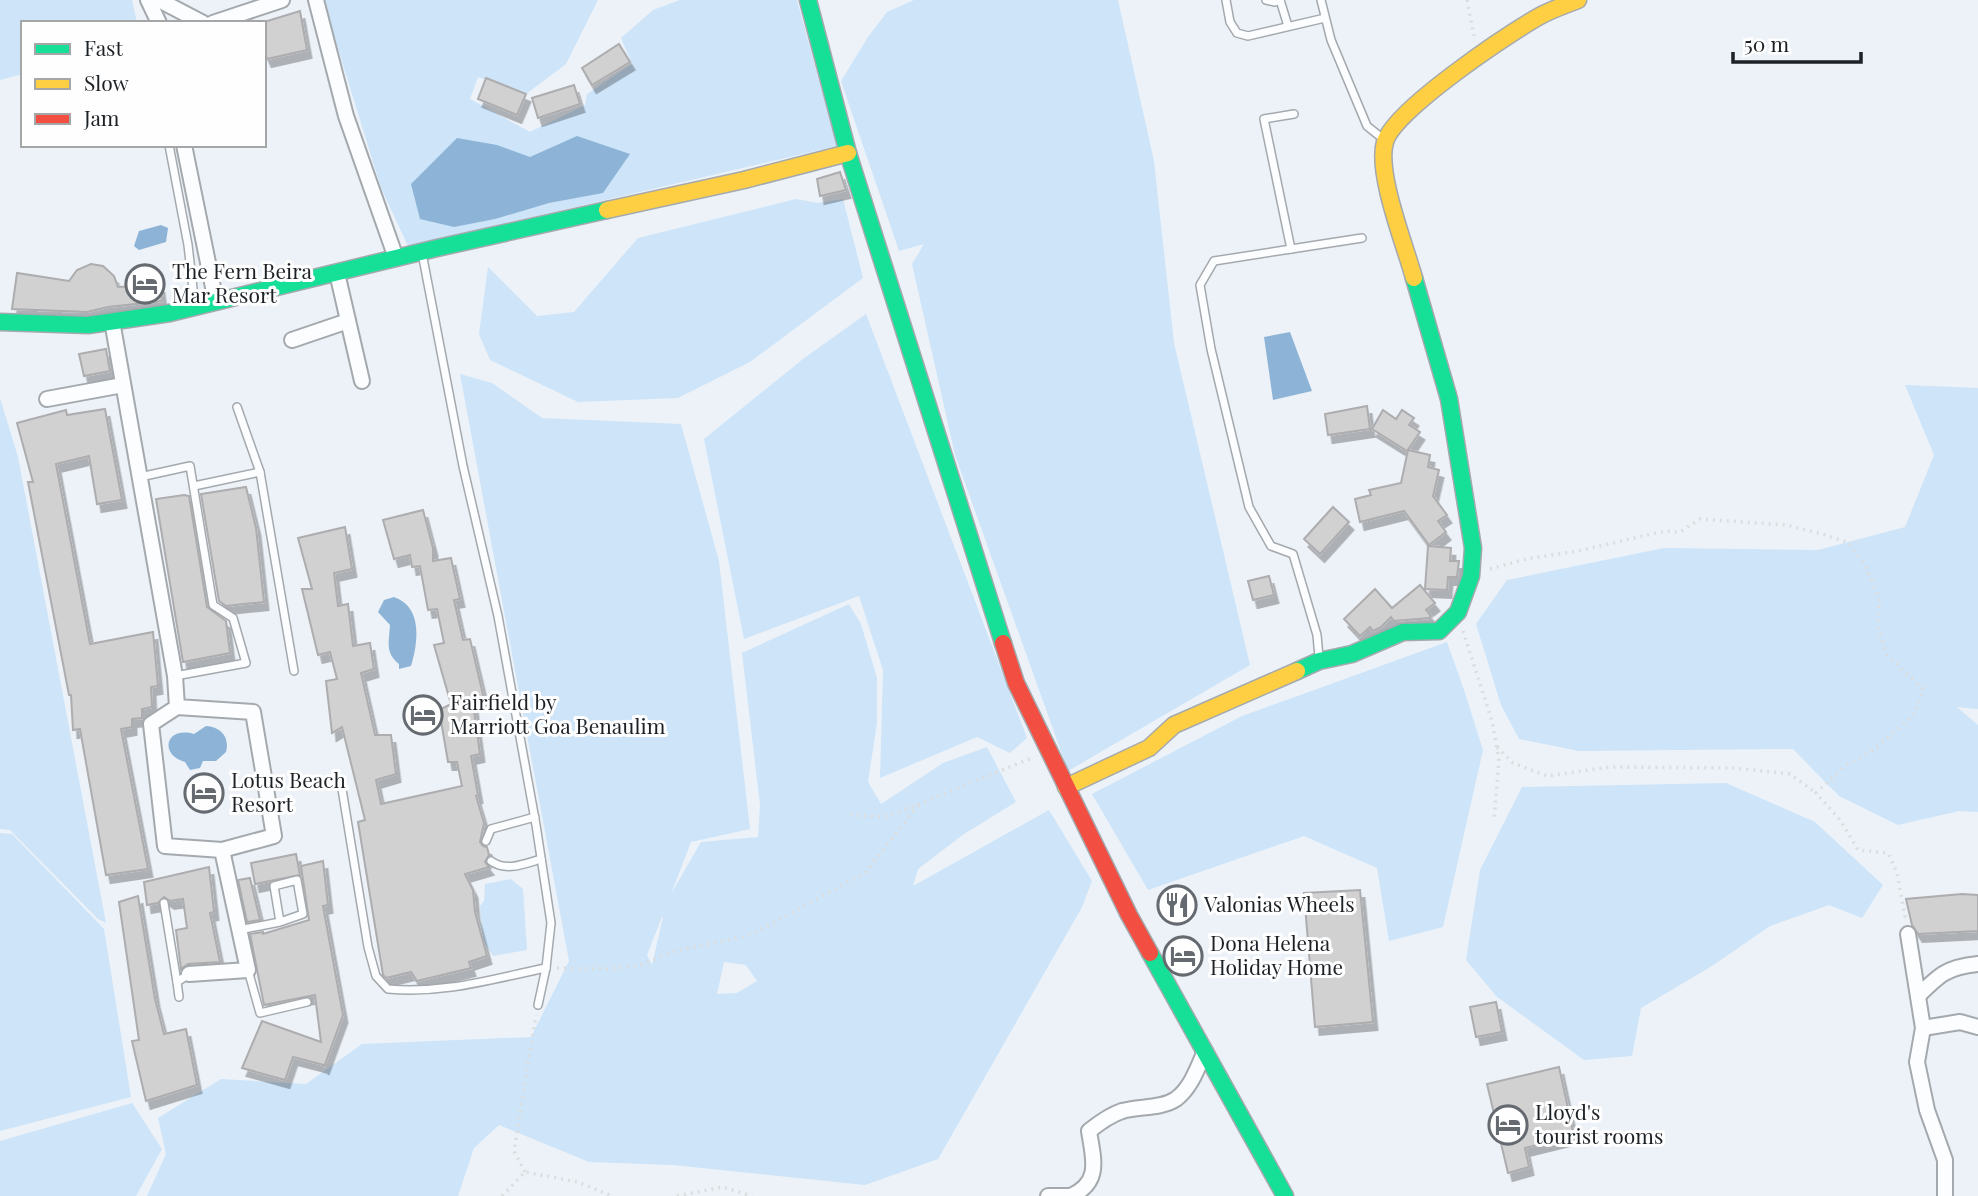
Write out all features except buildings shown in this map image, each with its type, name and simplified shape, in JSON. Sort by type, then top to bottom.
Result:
[{"type":"street","points":[[148,0],[158,21]]},
{"type":"street","points":[[159,0],[199,21]]},
{"type":"street","points":[[218,21],[282,0]]},
{"type":"street","points":[[316,0],[346,116],[396,258]]},
{"type":"street","points":[[808,0],[848,153],[1016,683],[1129,915],[1285,1196]]},
{"type":"street","points":[[1066,786],[1149,748],[1174,725],[1320,661],[1352,654],[1403,632],[1439,631],[1458,612],[1471,576],[1474,548],[1449,399],[1384,173],[1385,141],[1396,124],[1478,55],[1541,15],[1578,0]]},
{"type":"street","points":[[184,147],[216,302]]},
{"type":"street","points":[[0,322],[88,325],[195,307],[421,252],[731,183],[848,153]]},
{"type":"street","points":[[337,272],[362,381]]},
{"type":"street","points":[[113,321],[175,676],[177,707]]},
{"type":"street","points":[[292,340],[348,321]]},
{"type":"street","points":[[47,399],[123,385]]},
{"type":"street","points":[[177,707],[253,712],[274,836],[222,850],[165,846],[151,724],[177,707]]},
{"type":"street","points":[[183,978],[248,970],[222,850]]},
{"type":"street","points":[[1908,934],[1923,1028],[1917,1062],[1927,1110],[1945,1160],[1945,1196]]},
{"type":"street","points":[[1918,996],[1936,978],[1956,966],[1978,964]]},
{"type":"street","points":[[1923,1028],[1960,1022],[1978,1027]]},
{"type":"street","points":[[1048,1196],[1070,1196],[1090,1183],[1095,1166],[1089,1131],[1103,1120],[1122,1111],[1149,1108],[1176,1099],[1194,1078],[1205,1051]]},
{"type":"lane","points":[[1226,0],[1230,22],[1237,33],[1248,36],[1325,18]]},
{"type":"lane","points":[[1266,0],[1280,0],[1288,26]]},
{"type":"lane","points":[[1321,0],[1331,40],[1367,126],[1385,141]]},
{"type":"lane","points":[[1291,249],[1264,120],[1294,114]]},
{"type":"lane","points":[[169,147],[188,246],[195,307]]},
{"type":"lane","points":[[1320,661],[1317,635],[1293,554],[1270,546],[1250,507],[1211,349],[1200,285],[1214,261],[1362,238]]},
{"type":"lane","points":[[421,252],[461,454],[498,616],[535,817],[551,923],[547,968],[538,1005]]},
{"type":"lane","points":[[237,407],[260,471],[294,671]]},
{"type":"lane","points":[[140,477],[190,466],[213,605],[233,618],[246,663],[175,676]]},
{"type":"lane","points":[[194,486],[260,471]]},
{"type":"lane","points":[[341,783],[369,947],[376,976],[388,989],[443,990],[547,968]]},
{"type":"lane","points":[[486,841],[491,829],[535,817]]},
{"type":"lane","points":[[491,861],[505,867],[541,859]]},
{"type":"lane","points":[[238,930],[280,922],[303,914],[297,880],[274,886],[280,922]]},
{"type":"lane","points":[[164,903],[183,978],[179,997]]},
{"type":"lane","points":[[248,970],[260,1013],[307,1002]]},
{"type":"path","points":[[1467,0],[1478,55]]},
{"type":"path","points":[[1471,576],[1526,559],[1578,551],[1665,531],[1680,532],[1700,519],[1786,525],[1849,543],[1866,566],[1879,598],[1879,630],[1886,654],[1923,689],[1915,714],[1871,752],[1846,765],[1816,793]]},
{"type":"path","points":[[1458,612],[1492,721],[1497,747],[1499,759],[1494,820]]},
{"type":"path","points":[[1497,747],[1513,763],[1547,776],[1610,767],[1734,768],[1790,774],[1816,793],[1840,820],[1858,850],[1888,852],[1897,873],[1908,934]]},
{"type":"path","points":[[850,815],[883,817],[1049,750]]},
{"type":"path","points":[[547,968],[577,970],[638,966],[675,951],[751,935],[866,872],[918,805]]},
{"type":"path","points":[[525,1172],[514,1151],[538,1005]]},
{"type":"path","points":[[502,1196],[525,1172]]},
{"type":"path","points":[[525,1172],[578,1182],[612,1196]]},
{"type":"path","points":[[677,1196],[723,1187],[752,1196]]},
{"type":"shaded area","points":[[0,0],[132,0],[137,21],[21,21],[21,75],[0,80]]},
{"type":"shaded area","points":[[323,0],[598,0],[566,64],[526,94],[478,77],[470,99],[530,132],[585,105],[587,94],[632,64],[621,38],[653,10],[680,0],[797,0],[837,146],[408,246],[381,188]]},
{"type":"shaded area","points":[[914,0],[1118,0],[1154,161],[1174,343],[1250,665],[1068,771],[955,455],[912,264],[924,244],[899,251],[841,81],[887,12]]},
{"type":"shaded area","points":[[577,136],[630,154],[603,193],[549,203],[495,219],[454,227],[420,219],[411,184],[457,138],[497,145],[530,157]]},
{"type":"shaded area","points":[[796,199],[818,203],[843,199],[863,278],[750,362],[678,398],[578,402],[490,360],[479,334],[488,267],[537,316],[574,312],[638,238]]},
{"type":"shaded area","points":[[161,225],[168,228],[166,242],[139,250],[134,246],[139,231]]},
{"type":"shaded area","points":[[866,314],[1027,738],[1010,753],[977,737],[880,778],[883,670],[859,596],[744,639],[704,439],[803,359]]},
{"type":"shaded area","points":[[1290,332],[1312,391],[1273,400],[1264,337]]},
{"type":"shaded area","points":[[460,374],[492,383],[542,418],[681,424],[719,561],[750,829],[691,842],[671,894],[701,842],[758,837],[760,805],[742,653],[849,604],[861,624],[877,678],[877,723],[868,782],[881,804],[943,763],[987,747],[1016,802],[964,834],[918,869],[913,886],[1049,810],[1092,881],[1082,907],[938,1159],[865,1185],[673,1165],[589,1162],[499,1125],[474,1148],[458,1196],[147,1196],[166,1154],[158,1118],[221,1079],[306,1084],[362,1044],[531,1037],[569,961]],"holes":[[[663,917],[652,965],[647,955]],[[724,962],[746,965],[757,981],[737,993],[717,994]]]},
{"type":"shaded area","points":[[1905,385],[1978,388],[1978,709],[1957,707],[1978,725],[1978,812],[1959,811],[1898,825],[1839,796],[1793,749],[1579,751],[1519,739],[1501,705],[1476,624],[1507,580],[1664,548],[1818,550],[1905,527],[1934,455]]},
{"type":"shaded area","points":[[0,398],[18,457],[106,923],[98,919],[10,830],[0,829]]},
{"type":"shaded area","points":[[394,597],[410,609],[416,627],[411,666],[399,669],[399,664],[390,651],[390,625],[378,612],[384,600]]},
{"type":"shaded area","points":[[1447,642],[1483,750],[1443,927],[1389,941],[1377,868],[1304,836],[1148,890],[1092,794],[1242,716]]},
{"type":"shaded area","points":[[206,726],[216,728],[223,734],[227,742],[226,752],[216,761],[203,761],[200,768],[190,770],[185,762],[171,754],[169,742],[177,734],[194,734]]},
{"type":"shaded area","points":[[1726,783],[1815,822],[1883,885],[1862,918],[1829,905],[1770,926],[1712,966],[1641,1008],[1632,1056],[1584,1060],[1497,997],[1466,960],[1480,870],[1522,787]]},
{"type":"shaded area","points":[[0,833],[12,834],[104,929],[131,1097],[0,1131]]},
{"type":"shaded area","points":[[511,879],[523,889],[527,950],[493,956],[483,941],[480,906],[484,901],[485,884]]},
{"type":"shaded area","points":[[132,1103],[162,1149],[136,1196],[0,1196],[0,1141]]},
{"type":"traffic: fast","points":[[808,0],[848,153],[1003,643]]},
{"type":"traffic: fast","points":[[0,322],[88,325],[170,313],[607,210]]},
{"type":"traffic: fast","points":[[1297,671],[1319,661],[1352,654],[1403,632],[1439,631],[1458,612],[1471,576],[1473,548],[1449,399],[1414,278]]},
{"type":"traffic: fast","points":[[1150,953],[1285,1196]]},
{"type":"traffic: slow","points":[[1414,278],[1384,172],[1385,142],[1393,128],[1429,93],[1478,56],[1538,17],[1578,0]]},
{"type":"traffic: slow","points":[[607,210],[744,180],[848,153]]},
{"type":"traffic: slow","points":[[1066,787],[1149,748],[1174,725],[1297,671]]},
{"type":"traffic: jam","points":[[1003,643],[1016,683],[1150,953]]},
{"type":"place","name":"The Fern Beira Mar Resort","points":[[145,284]]},
{"type":"place","name":"Fairfield by Marriott Goa Benaulim","points":[[423,715]]},
{"type":"place","name":"Lotus Beach Resort","points":[[204,793]]},
{"type":"place","name":"Valonias Wheels","points":[[1177,905]]},
{"type":"place","name":"Dona Helena Holiday Home","points":[[1183,956]]},
{"type":"place","name":"Lloyd's tourist rooms","points":[[1508,1125]]}]
